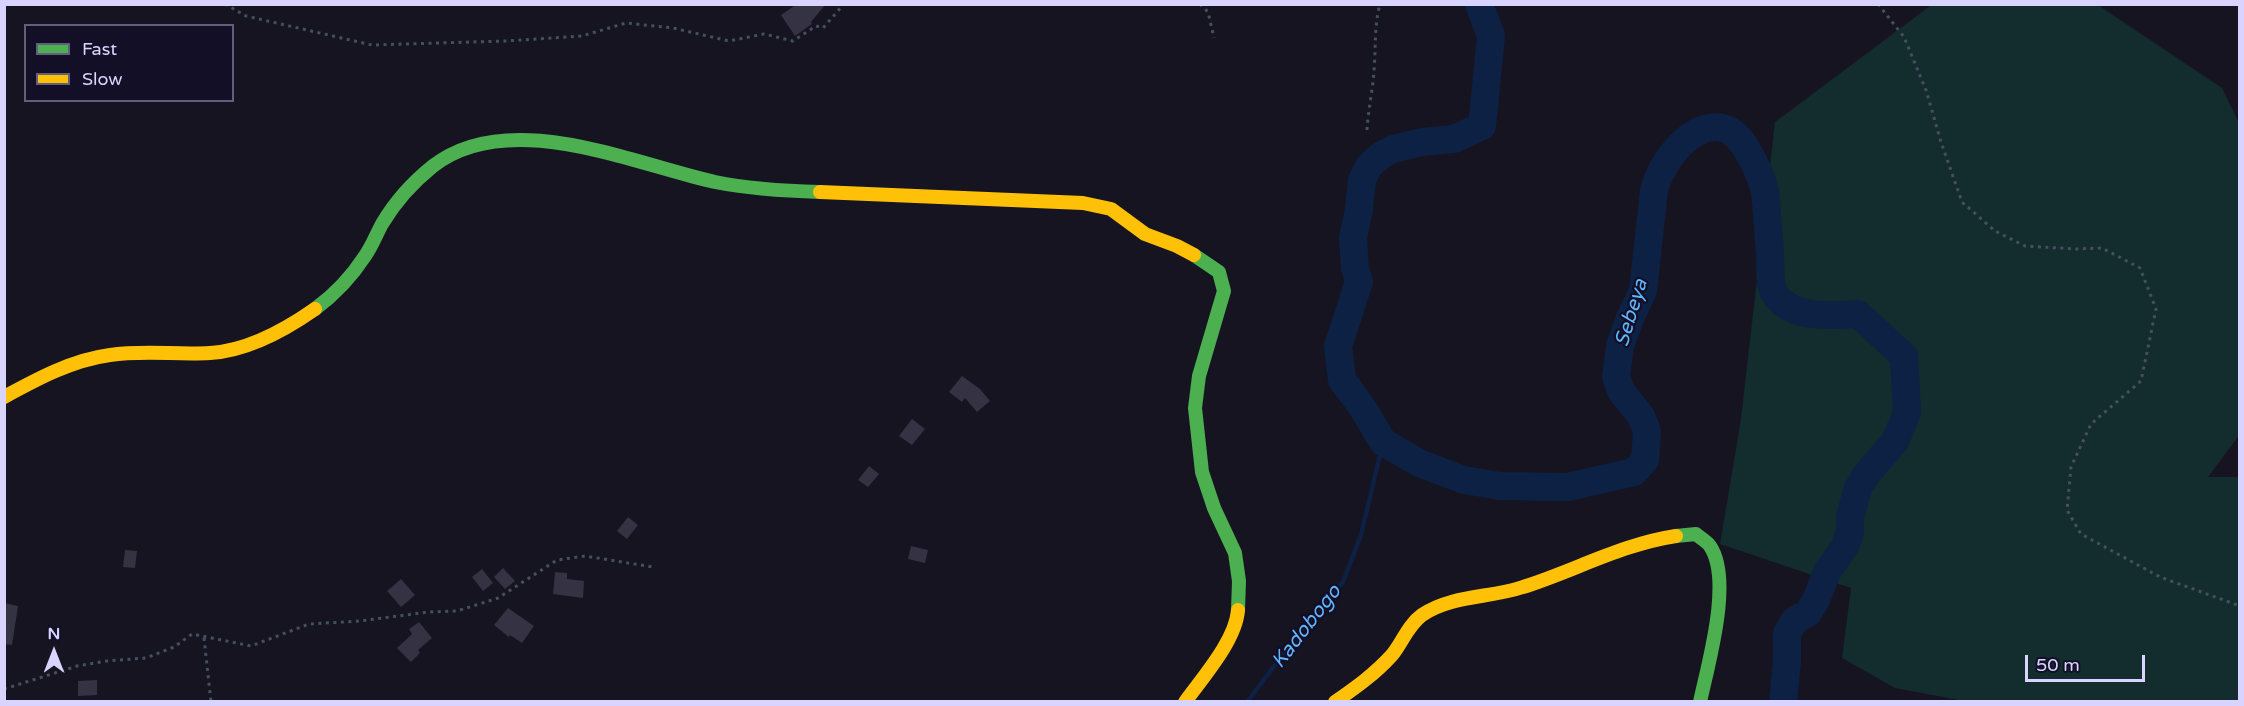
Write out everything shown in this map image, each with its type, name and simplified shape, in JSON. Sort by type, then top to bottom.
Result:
[{"type":"street","points":[[4,397],[67,364],[123,353],[210,353],[229,350],[262,339],[303,318],[329,299],[366,256],[387,217],[417,181],[443,159],[472,147],[504,140],[536,140],[587,148],[680,173],[748,188],[1062,201],[1102,207],[1111,210],[1145,234],[1177,246],[1203,260],[1219,272],[1224,291],[1199,376],[1195,408],[1202,472],[1214,508],[1235,553],[1239,581],[1237,620],[1223,648],[1185,702]]},
{"type":"street","points":[[1335,702],[1370,680],[1392,655],[1419,617],[1437,606],[1521,588],[1628,546],[1670,536],[1696,534],[1710,546],[1720,573],[1719,604],[1700,702]]},
{"type":"path","points":[[225,4],[246,16],[372,45],[582,36],[626,23],[674,28],[729,41],[764,34],[793,41],[816,26],[823,28],[844,4]]},
{"type":"path","points":[[1200,4],[1208,12],[1214,38]]},
{"type":"path","points":[[1366,130],[1380,4]]},
{"type":"path","points":[[1878,4],[1904,38],[1926,90],[1962,202],[1995,231],[2025,246],[2102,248],[2140,268],[2156,309],[2140,381],[2091,424],[2071,467],[2067,510],[2076,526],[2081,534],[2160,577],[2240,606]]},
{"type":"path","points":[[4,689],[77,666],[146,658],[174,647],[192,634],[251,646],[309,624],[457,611],[498,598],[557,560],[585,556],[653,567]]},
{"type":"path","points":[[204,638],[211,702]]},
{"type":"green space","points":[[2098,5],[2222,88],[2239,123],[2240,434],[2208,477],[2239,477],[2239,701],[1970,702],[1895,688],[1842,658],[1851,588],[1720,544],[1741,419],[1775,122],[1930,6]]},
{"type":"building","points":[[797,4],[826,4],[811,22],[812,24],[795,36],[781,15]]},
{"type":"building","points":[[962,376],[980,389],[990,401],[977,412],[965,398],[962,402],[949,392]]},
{"type":"building","points":[[912,419],[925,429],[912,445],[899,436]]},
{"type":"building","points":[[869,466],[879,474],[868,487],[858,480]]},
{"type":"building","points":[[628,517],[638,525],[627,539],[617,531]]},
{"type":"building","points":[[911,546],[928,550],[925,563],[908,559]]},
{"type":"building","points":[[125,550],[137,551],[135,568],[123,567]]},
{"type":"building","points":[[503,568],[515,581],[505,589],[494,577]]},
{"type":"building","points":[[482,569],[493,583],[483,591],[472,577]]},
{"type":"building","points":[[555,572],[567,573],[567,579],[584,581],[583,598],[553,594]]},
{"type":"building","points":[[401,579],[415,595],[401,607],[387,591]]},
{"type":"building","points":[[4,603],[18,606],[12,645],[4,644]]},
{"type":"building","points":[[508,608],[534,626],[522,643],[510,635],[509,637],[494,625]]},
{"type":"building","points":[[419,622],[432,638],[418,650],[420,653],[411,662],[397,648],[412,634],[409,629]]},
{"type":"building","points":[[97,680],[97,695],[78,696],[78,681]]},
{"type":"waterway","name":"Sebeya","points":[[1479,4],[1491,36],[1482,126],[1454,139],[1422,142],[1393,149],[1380,156],[1369,166],[1362,180],[1353,238],[1355,268],[1359,282],[1338,346],[1342,380],[1383,442],[1419,463],[1464,480],[1500,486],[1568,487],[1634,472],[1645,460],[1647,431],[1641,416],[1621,391],[1616,376],[1620,346],[1643,291],[1654,190],[1663,168],[1680,145],[1690,136],[1713,127],[1726,129],[1733,133],[1751,156],[1765,191],[1771,279],[1775,294],[1782,302],[1802,312],[1825,315],[1858,314],[1904,356],[1907,413],[1895,441],[1858,488],[1850,517],[1850,532],[1845,546],[1827,572],[1816,600],[1808,613],[1795,620],[1787,633],[1783,702]]},
{"type":"waterway","name":"Kadobogo","points":[[1247,702],[1309,620],[1343,582],[1361,535],[1383,442]]},
{"type":"traffic: fast","points":[[315,309],[354,271],[387,216],[418,179],[433,166],[464,149],[498,141],[534,140],[572,145],[715,182],[767,189],[820,192]]},
{"type":"traffic: fast","points":[[1194,255],[1219,272],[1224,291],[1199,376],[1195,408],[1202,472],[1214,508],[1235,553],[1239,581],[1238,610]]},
{"type":"traffic: fast","points":[[1676,536],[1696,534],[1710,546],[1717,561],[1719,579],[1717,622],[1700,702]]},
{"type":"traffic: slow","points":[[820,192],[1083,203],[1111,209],[1145,234],[1194,255]]},
{"type":"traffic: slow","points":[[4,397],[55,371],[82,361],[110,355],[210,353],[238,348],[278,332],[315,309]]},
{"type":"traffic: slow","points":[[1335,702],[1379,668],[1392,655],[1413,624],[1433,609],[1458,600],[1511,591],[1617,551],[1676,536]]},
{"type":"traffic: slow","points":[[1185,702],[1225,646],[1236,622],[1238,610]]}]
